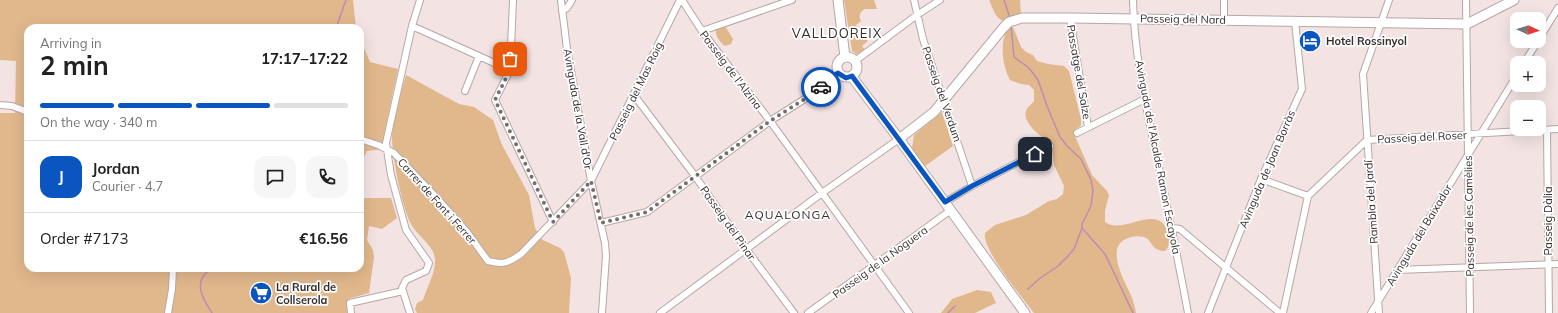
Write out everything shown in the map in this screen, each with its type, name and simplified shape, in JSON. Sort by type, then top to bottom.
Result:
[{"type":"street","points":[[410,313],[402,288],[406,280],[426,271],[429,263],[406,230],[390,176],[386,143],[412,26],[420,0]]},
{"type":"street","points":[[513,0],[510,70],[495,100],[553,222]]},
{"type":"street","name":"Avinguda de la Vall d'Or","points":[[561,0],[567,49],[591,181],[605,243],[606,256],[602,313]]},
{"type":"street","points":[[562,11],[568,8],[572,0]]},
{"type":"street","name":"Passeig de l'Alzina","points":[[681,0],[702,31],[770,121],[909,313]]},
{"type":"street","name":"Passeig del Mas Roig","points":[[591,181],[681,0]]},
{"type":"street","points":[[702,31],[792,0]]},
{"type":"street","points":[[838,0],[845,57]]},
{"type":"street","name":"Passeig del Verdum","points":[[914,0],[923,38],[972,186]]},
{"type":"street","points":[[855,61],[917,15],[940,0]]},
{"type":"street","name":"Avinguda de l'Alcalde Ramon Escayola","points":[[1133,0],[1133,19],[1145,99],[1173,228],[1188,313]]},
{"type":"street","points":[[1224,0],[1224,20]]},
{"type":"street","name":"Rambla del Jardí","points":[[1379,313],[1363,74],[1389,0]]},
{"type":"street","name":"Passeig de les Camèlies","points":[[1466,0],[1469,135],[1470,313]]},
{"type":"street","name":"Passeig del Nard","points":[[899,139],[934,112],[1010,22],[1022,18],[1467,24],[1514,0]]},
{"type":"street","points":[[1546,27],[1558,8]]},
{"type":"street","name":"Passatge del Salze","points":[[1070,18],[1088,127]]},
{"type":"street","name":"Avinguda de Joan Borràs","points":[[1208,313],[1261,179],[1302,89],[1295,21]]},
{"type":"street","points":[[412,26],[510,70]]},
{"type":"street","points":[[465,91],[479,56]]},
{"type":"street","points":[[845,57],[851,58],[855,61],[857,70],[852,76],[846,78],[838,73],[837,66],[840,60],[845,57]]},
{"type":"street","points":[[601,223],[647,212],[770,121],[811,95],[838,73]]},
{"type":"street","points":[[852,76],[1025,313]]},
{"type":"street","name":"Avinguda del Baixador","points":[[1371,313],[1510,86]]},
{"type":"street","name":"Passeig del Pinar","points":[[634,95],[695,176],[746,249],[794,313]]},
{"type":"street","points":[[1077,132],[1145,99]]},
{"type":"street","points":[[2,105],[24,110]]},
{"type":"street","name":"Passeig del Roser","points":[[1308,196],[1367,140],[1558,129]]},
{"type":"street","name":"Passeig Dàlia","points":[[1547,130],[1549,313]]},
{"type":"street","points":[[660,313],[822,193],[899,139]]},
{"type":"street","name":"Carrer de Font i Ferrer","points":[[364,140],[394,153],[467,232],[488,262],[498,264],[509,263],[522,254],[591,181]]},
{"type":"street","points":[[945,202],[972,186],[1050,146]]},
{"type":"street","points":[[1173,228],[1180,229],[1226,269],[1282,313],[1308,196],[1261,179]]},
{"type":"street","name":"Passeig de la Noguera","points":[[808,313],[951,210]]},
{"type":"street","points":[[1397,270],[1558,264]]},
{"type":"street","points":[[168,313],[173,272]]},
{"type":"street","points":[[351,313],[350,303],[403,291]]},
{"type":"shaded area","points":[[0,0],[353,0],[356,24],[24,24],[24,272],[364,272],[364,198],[391,198],[397,218],[382,229],[369,226],[367,240],[373,250],[374,257],[369,293],[348,299],[348,313],[0,313],[0,113],[15,113],[16,61],[0,60]]},
{"type":"shaded area","points":[[844,0],[874,0],[877,9],[865,9],[860,14],[861,21],[856,25],[868,41],[862,46],[865,50],[857,54],[852,51]]},
{"type":"shaded area","points":[[989,0],[1020,0],[1021,14],[1005,21],[999,19]]},
{"type":"shaded area","points":[[725,26],[733,39],[731,44],[725,46],[718,38],[716,28]]},
{"type":"shaded area","points":[[1009,27],[1013,27],[1021,47],[1026,52],[1033,55],[1037,61],[1064,66],[1069,71],[1081,119],[1081,125],[1075,130],[1074,134],[1092,175],[1109,195],[1105,211],[1105,222],[1113,225],[1121,225],[1149,219],[1157,220],[1163,224],[1168,233],[1169,243],[1165,251],[1157,249],[1148,239],[1137,236],[1126,239],[1120,243],[1117,250],[1118,266],[1131,295],[1136,313],[1034,313],[1004,274],[990,251],[985,233],[995,225],[1026,215],[1049,201],[1057,199],[1063,194],[1064,186],[1054,165],[1051,143],[1038,134],[1027,120],[1026,111],[1034,101],[1034,90],[1029,85],[1010,80],[1007,74],[1003,46]]},
{"type":"shaded area","points":[[364,48],[370,62],[398,69],[384,134],[383,149],[367,151],[364,158]]},
{"type":"shaded area","points":[[406,75],[459,104],[474,107],[493,120],[502,145],[529,195],[535,228],[541,239],[560,248],[564,252],[571,278],[569,313],[417,313],[415,309],[417,303],[423,300],[433,274],[435,259],[432,249],[411,224],[404,206],[392,146],[393,122]]},
{"type":"shaded area","points":[[942,112],[953,146],[921,169],[912,148],[914,135]]},
{"type":"shaded area","points":[[977,290],[991,292],[996,303],[975,313],[941,313],[952,299]]},
{"type":"waterway","points":[[337,24],[346,0]]},
{"type":"waterway","points":[[1004,0],[1010,18]]},
{"type":"waterway","points":[[1011,26],[1014,57],[1029,68],[1038,80],[1060,137],[1081,159],[1091,180],[1093,191],[1091,206],[1082,224],[1082,228],[1105,254],[1133,313]]},
{"type":"waterway","points":[[1028,289],[1039,279],[1058,266],[1068,256],[1074,249],[1082,228]]},
{"type":"waterway","points":[[208,272],[200,284],[206,304],[212,313]]},
{"type":"waterway","points":[[948,313],[955,306]]},
{"type":"way so far","points":[[510,59],[510,70],[495,100],[553,222],[591,181],[601,223],[647,212],[770,121],[821,87]]},
{"type":"place","name":"Hotel Rossinyol","points":[[1310,41]]},
{"type":"place","name":"La Rural de Collserola","points":[[261,293]]},
{"type":"district","name":"VALLDOREIX","points":[[837,33]]},
{"type":"district","name":"AQUALONGA","points":[[788,215]]},
{"type":"route","points":[[821,87],[838,73],[846,78],[852,76],[863,93],[945,202],[972,186],[1035,154]]}]
